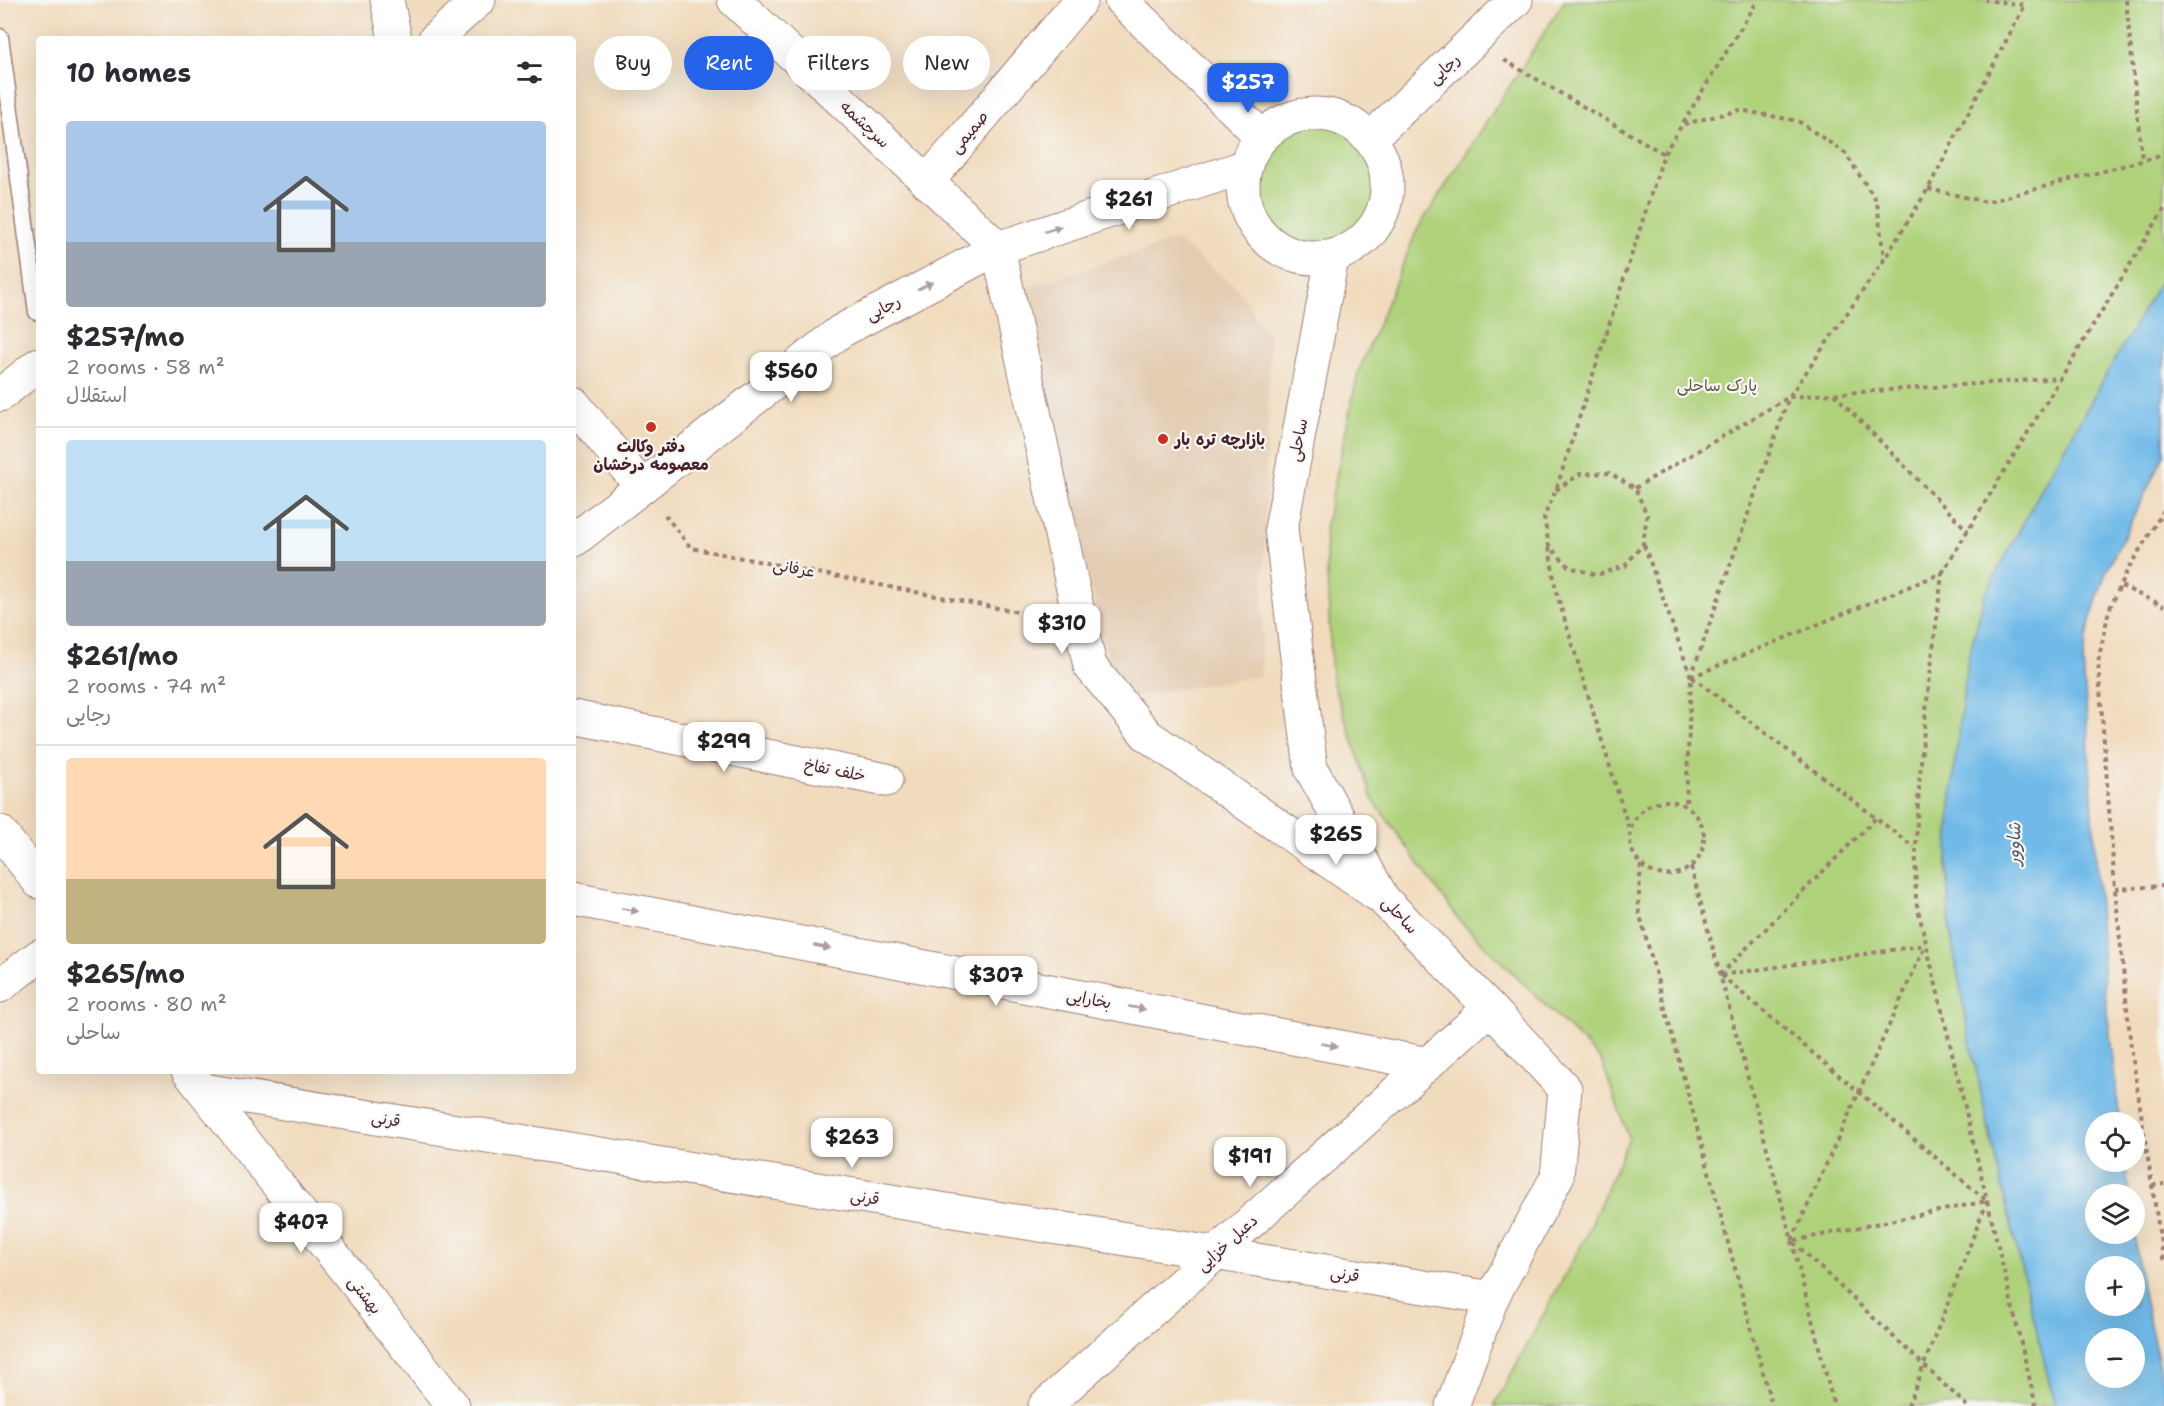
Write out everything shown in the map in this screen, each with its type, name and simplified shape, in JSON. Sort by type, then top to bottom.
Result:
[{"type":"street","points":[[387,0],[394,36]]},
{"type":"street","points":[[438,36],[479,0]]},
{"type":"street","name":"سرچشمه","points":[[734,0],[998,248]]},
{"type":"street","name":"صمیمی","points":[[927,182],[1081,0]]},
{"type":"street","points":[[1121,0],[1261,136]]},
{"type":"street","name":"رجایی","points":[[1371,138],[1516,0]]},
{"type":"street","points":[[1296,115],[1314,115],[1337,116],[1371,138],[1388,171],[1386,209],[1365,240],[1332,258],[1294,257],[1262,237],[1243,204],[1244,166],[1261,136],[1296,115]]},
{"type":"street","name":"رجایی","points":[[576,540],[841,331],[998,248],[1244,166]]},
{"type":"street","points":[[998,248],[1090,666],[1147,735],[1383,898]]},
{"type":"street","name":"ساحلی","points":[[1332,258],[1281,529],[1311,769],[1383,898],[1565,1089],[1557,1177],[1492,1298],[1452,1406]]},
{"type":"street","points":[[0,395],[36,366]]},
{"type":"street","points":[[576,406],[642,487]]},
{"type":"street","name":"خلف تفاخ","points":[[576,718],[886,780]]},
{"type":"street","points":[[0,832],[36,878]]},
{"type":"street","name":"بخارایی","points":[[576,900],[1428,1064]]},
{"type":"street","points":[[0,986],[36,958]]},
{"type":"street","name":"دعبل خزایی","points":[[1045,1406],[1490,1008]]},
{"type":"street","name":"قرنی","points":[[196,1080],[1215,1254],[1492,1298]]},
{"type":"street","name":"بهشتی","points":[[196,1080],[453,1406]]},
{"type":"lane","points":[[0,37],[36,305]]},
{"type":"path","points":[[1630,832],[1637,815],[1652,804],[1669,800],[1686,806],[1699,818],[1705,835],[1702,853],[1691,867],[1675,874],[1657,874],[1641,865],[1632,849],[1630,832],[1556,591],[1544,517],[1556,490],[1664,154],[1758,0]]},
{"type":"path","points":[[1686,806],[1691,677],[1789,397],[1884,260],[1928,189],[2026,2],[1985,0]]},
{"type":"path","points":[[2126,0],[2142,161]]},
{"type":"path","points":[[1473,42],[1664,154]]},
{"type":"path","points":[[1684,124],[1740,110],[1798,121],[1826,140],[1845,153],[1877,202],[1884,260]]},
{"type":"path","points":[[1928,189],[1987,202],[2164,155]]},
{"type":"path","points":[[2037,1406],[1916,901],[1914,848],[1921,756],[1942,573],[2164,209]]},
{"type":"path","points":[[1635,489],[1789,397],[2061,378]]},
{"type":"path","points":[[1833,394],[1968,531]]},
{"type":"path","points":[[1556,490],[1580,474],[1600,473],[1609,473],[1635,489],[1647,515],[1643,544],[1691,677],[1914,848]]},
{"type":"path","name":"عرفانی","points":[[642,487],[691,548],[1081,624]]},
{"type":"path","points":[[2164,510],[2109,610],[2098,662],[2115,889],[2131,1047],[2164,1264]]},
{"type":"path","points":[[1549,546],[1569,567],[1597,575],[1625,566],[1643,544]]},
{"type":"path","points":[[1691,677],[1942,573]]},
{"type":"path","points":[[2121,586],[2164,606]]},
{"type":"path","points":[[1720,975],[1876,818]]},
{"type":"path","points":[[1641,865],[1638,908],[1772,1406]]},
{"type":"path","points":[[1691,867],[1834,1406]]},
{"type":"path","points":[[2115,889],[2164,886]]},
{"type":"path","points":[[1720,975],[1926,945]]},
{"type":"path","points":[[1792,1241],[1926,945]]},
{"type":"path","points":[[1720,975],[1987,1201]]},
{"type":"path","points":[[2152,1185],[2164,1184]]},
{"type":"path","points":[[1792,1241],[1987,1201]]},
{"type":"path","points":[[1908,1406],[1987,1201]]},
{"type":"path","points":[[1792,1241],[1967,1406]]},
{"type":"shaded area","name":"بازارچه تره بار","points":[[1176,240],[1236,287],[1270,337],[1261,676],[1117,699],[1080,541],[1026,288]]},
{"type":"green space","name":"پارک ساحلی","points":[[1565,0],[2164,0],[2164,274],[2049,475],[1984,597],[1954,769],[1947,861],[1950,930],[1969,1037],[1996,1162],[2055,1406],[1494,1406],[1586,1236],[1629,1138],[1601,1060],[1460,921],[1373,800],[1332,680],[1325,529],[1358,373],[1417,230]]},
{"type":"green space","points":[[1298,121],[1337,121],[1366,143],[1382,173],[1381,209],[1363,238],[1330,254],[1296,253],[1266,236],[1248,206],[1248,169],[1267,139]]},
{"type":"water","name":"شاوور","points":[[2164,274],[2164,455],[2106,572],[2091,617],[2083,659],[2104,984],[2119,1112],[2085,1112],[2085,1172],[2126,1172],[2128,1184],[2085,1184],[2085,1244],[2136,1244],[2137,1256],[2085,1256],[2085,1316],[2145,1316],[2145,1303],[2164,1385],[2164,1406],[2055,1406],[1996,1162],[1969,1037],[1950,930],[1947,861],[1954,769],[1968,659],[1984,597],[2049,475]]},
{"type":"place","name":"دفتر وکالت معصومه درخشان","points":[[651,427]]},
{"type":"place","name":"بازارچه تره بار","points":[[1163,439]]}]
